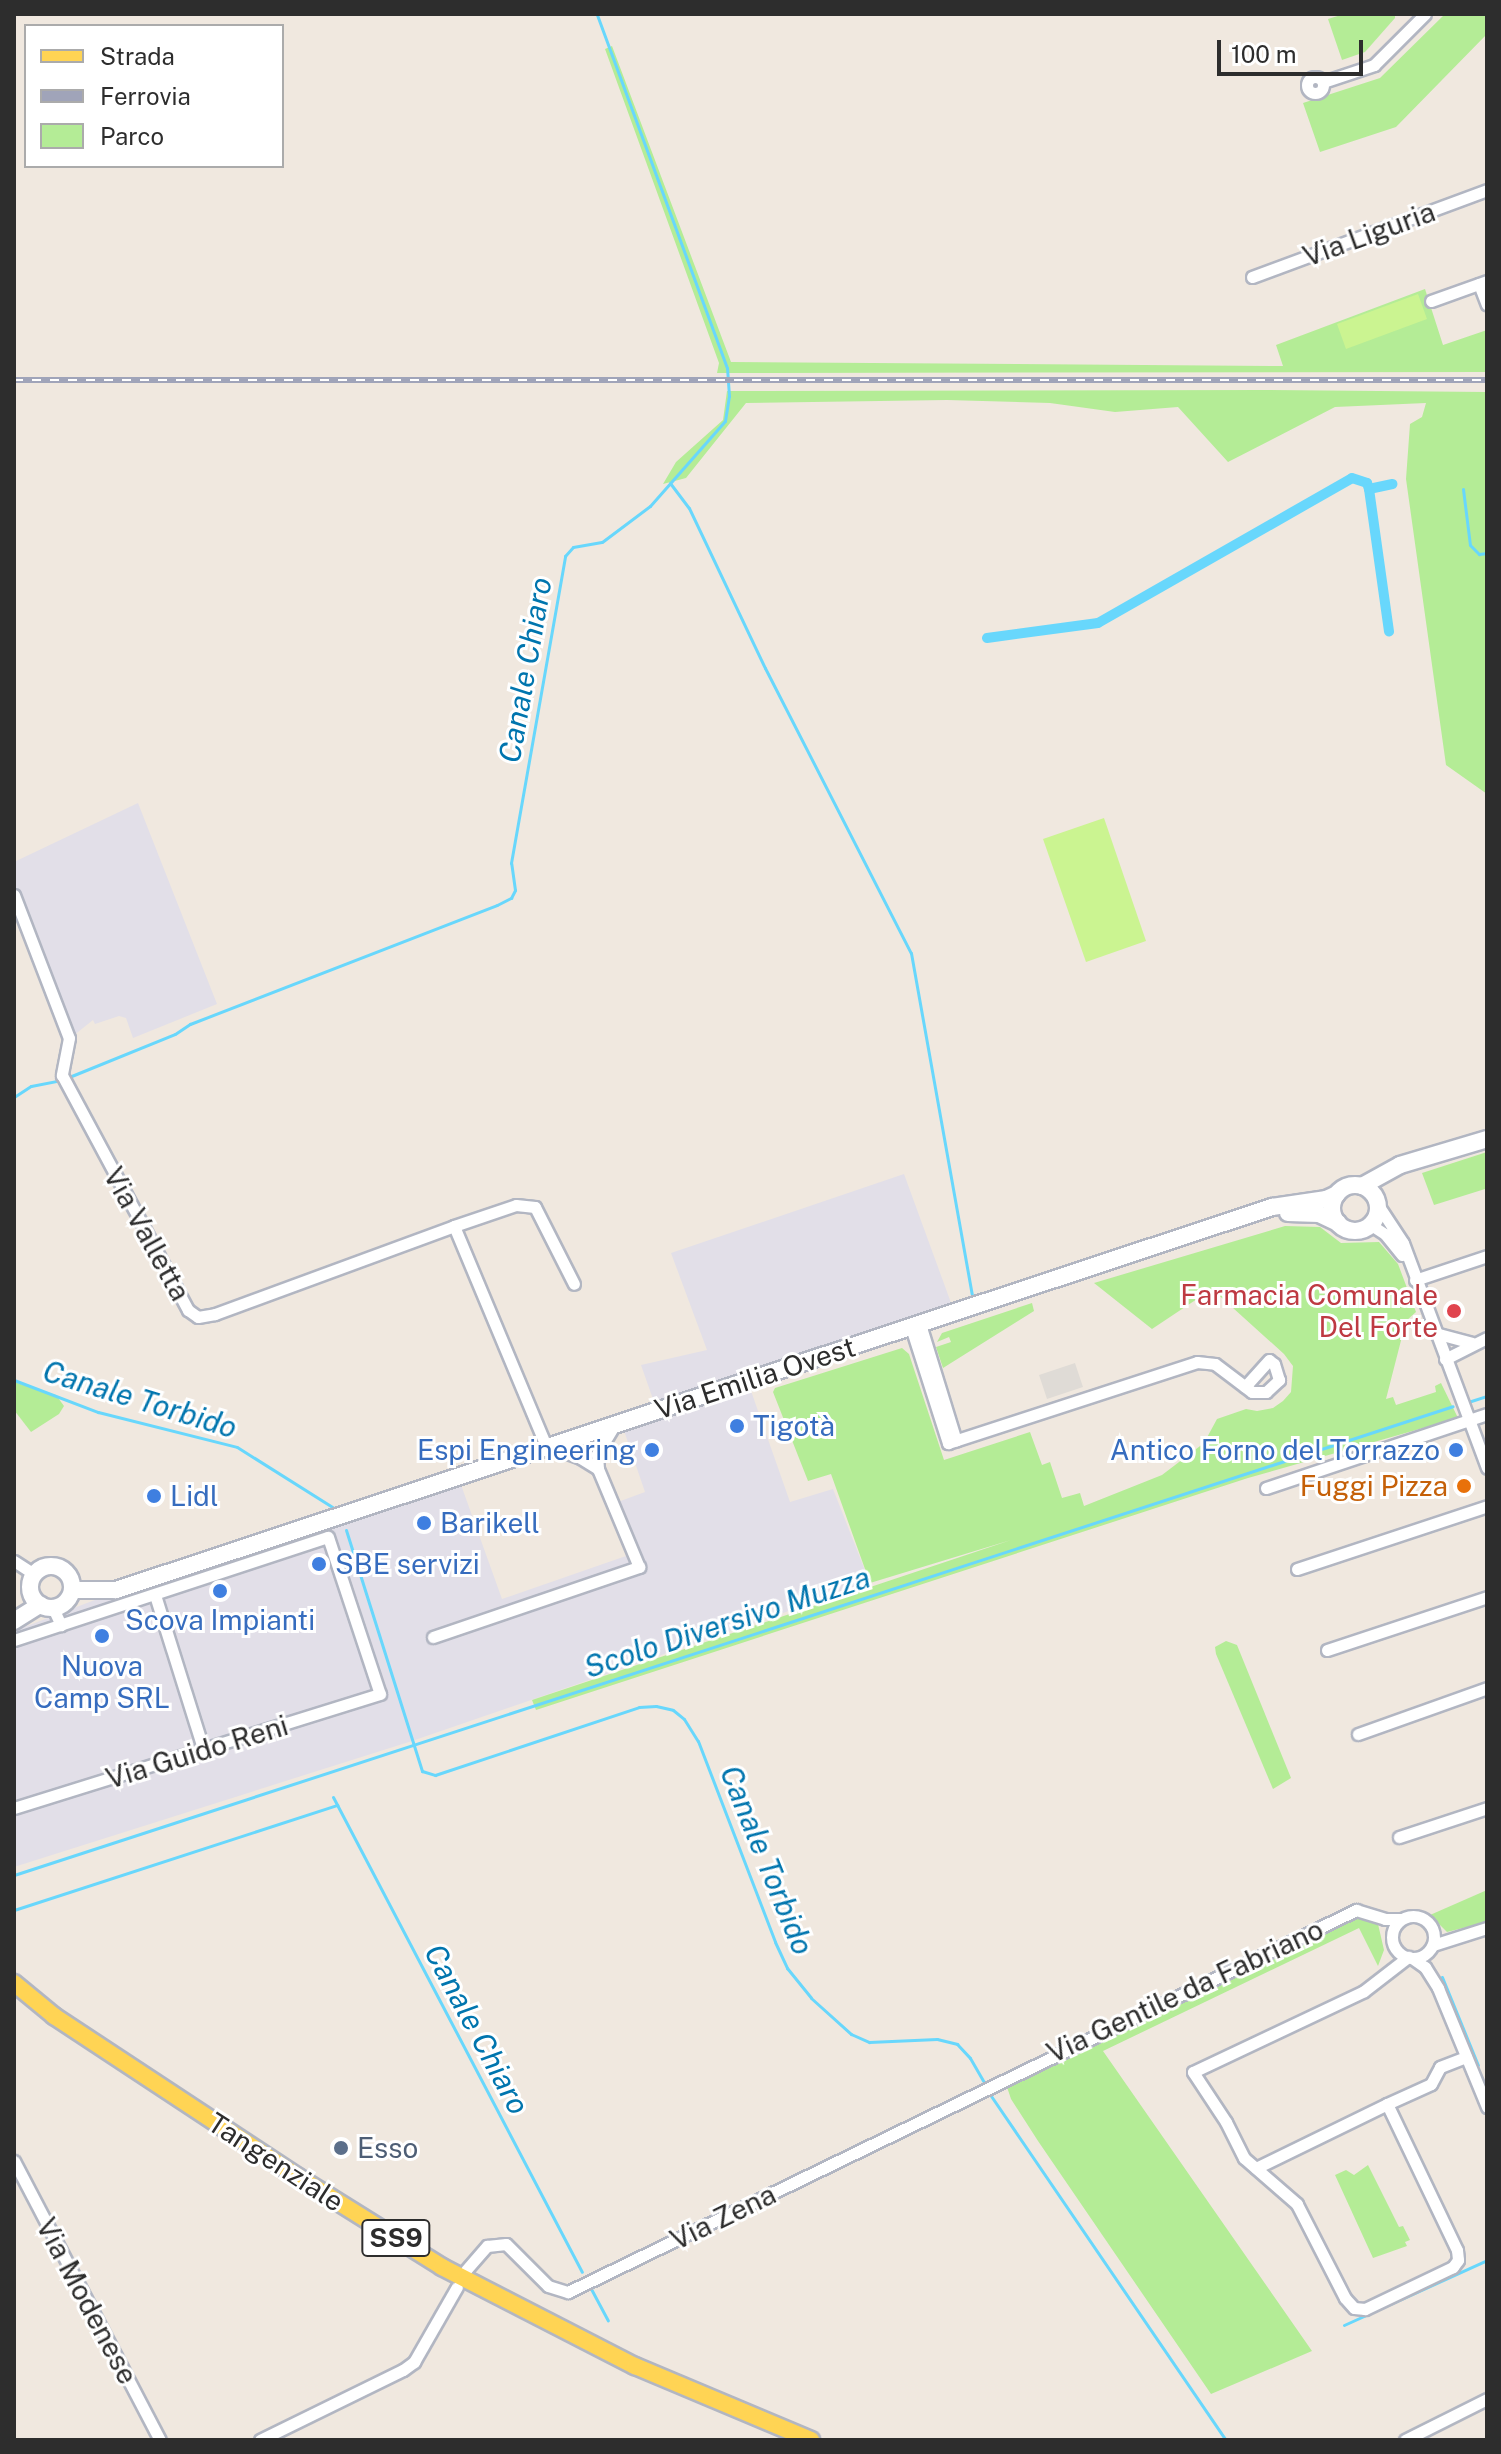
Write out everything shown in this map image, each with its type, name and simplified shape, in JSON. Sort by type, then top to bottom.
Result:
[{"type":"main road","points":[[1412,1164],[1392,1179],[1377,1202],[1371,1225],[1358,1231],[1338,1223],[1332,1208],[1337,1194],[1350,1186],[1362,1186],[1388,1171],[1487,1139]]},
{"type":"main road","points":[[1362,1186],[1377,1202]]},
{"type":"main road","name":"Via Emilia Ovest","points":[[72,1590],[116,1590],[1283,1204],[1316,1201],[1337,1194]]},
{"type":"main road","name":"Via Emilia Ovest","points":[[1254,1215],[1307,1212],[1338,1223]]},
{"type":"main road","points":[[14,1609],[46,1566],[59,1567],[70,1576],[72,1590],[66,1602],[47,1606],[14,1621]]},
{"type":"main road","points":[[32,1581],[47,1606]]},
{"type":"main road","name":"Tangenziale","points":[[14,1983],[80,2033],[442,2267],[635,2366],[811,2440]]},
{"type":"street","points":[[1323,82],[1374,65],[1425,14]]},
{"type":"street","name":"Via Liguria","points":[[1252,277],[1487,190]]},
{"type":"street","points":[[1431,301],[1483,282],[1487,305]]},
{"type":"street","name":"Via Valletta","points":[[14,895],[69,1038],[63,1078],[183,1304],[198,1317],[516,1205],[535,1207],[574,1284]]},
{"type":"street","points":[[1377,1202],[1398,1233],[1487,1468]]},
{"type":"street","points":[[1371,1225],[1393,1242],[1408,1264]]},
{"type":"street","points":[[454,1226],[547,1446],[595,1462]]},
{"type":"street","points":[[1415,1280],[1487,1256]]},
{"type":"street","points":[[915,1326],[952,1442],[1197,1362],[1215,1364],[1245,1387]]},
{"type":"street","points":[[1435,1333],[1472,1343]]},
{"type":"street","points":[[1445,1359],[1487,1338]]},
{"type":"street","points":[[1440,1346],[1459,1340]]},
{"type":"street","points":[[1266,1488],[1487,1414]]},
{"type":"street","points":[[595,1462],[616,1424]]},
{"type":"street","points":[[433,1637],[639,1567],[586,1433]]},
{"type":"street","points":[[1297,1569],[1487,1506]]},
{"type":"street","name":"Via Guido Reni","points":[[14,1808],[380,1694],[328,1537],[155,1595]]},
{"type":"street","points":[[14,1561],[32,1581]]},
{"type":"street","points":[[14,1640],[155,1595],[204,1751]]},
{"type":"street","points":[[1327,1650],[1487,1597]]},
{"type":"street","points":[[47,1606],[61,1625]]},
{"type":"street","points":[[1358,1734],[1487,1688]]},
{"type":"street","points":[[1399,1837],[1487,1808]]},
{"type":"street","name":"Via Gentile da Fabriano","points":[[997,2083],[1356,1910],[1401,1919]]},
{"type":"street","points":[[1374,1916],[1393,1942],[1425,1967],[1438,1988],[1487,2107]]},
{"type":"street","points":[[1376,1984],[1391,1963],[1393,1942],[1401,1919],[1421,1917],[1450,1935],[1471,1933]]},
{"type":"street","points":[[1431,1925],[1438,1988]]},
{"type":"street","points":[[1387,2104],[1457,2250],[1458,2260],[1453,2267],[1365,2309],[1354,2308],[1345,2298],[1297,2204],[1244,2158],[1226,2122],[1193,2072],[1376,1984],[1410,1958],[1432,1947],[1487,1928]]},
{"type":"street","points":[[1256,2168],[1431,2084],[1440,2067],[1466,2057]]},
{"type":"street","name":"Via Zena","points":[[466,2270],[487,2246],[506,2244],[548,2286],[568,2292],[997,2083]]},
{"type":"street","name":"Via Modenese","points":[[14,2161],[160,2440]]},
{"type":"street","points":[[260,2440],[414,2362],[457,2287]]},
{"type":"street","points":[[1405,2440],[1487,2399]]},
{"type":"shaded area","points":[[138,803],[217,1004],[133,1038],[126,1018],[119,1016],[95,1024],[93,1020],[73,1036],[14,896],[14,862]]},
{"type":"shaded area","points":[[904,1174],[958,1322],[750,1388],[790,1502],[833,1489],[870,1583],[412,1741],[14,1867],[14,1631],[100,1598],[460,1482],[502,1599],[626,1556],[607,1506],[645,1492],[619,1416],[654,1402],[641,1365],[707,1350],[671,1253]]},
{"type":"shaded area","points":[[1075,1363],[1083,1387],[1047,1399],[1039,1375]]},
{"type":"green space","points":[[1344,14],[1395,14],[1395,18],[1365,52],[1342,60],[1328,19]]},
{"type":"green space","points":[[1445,14],[1487,14],[1487,34],[1396,127],[1320,152],[1303,103],[1380,78]]},
{"type":"green space","points":[[612,46],[731,362],[1283,366],[1276,345],[1425,289],[1443,345],[1487,330],[1487,372],[717,373],[719,363],[605,49]]},
{"type":"green space","points":[[1418,294],[1427,319],[1346,349],[1337,324]]},
{"type":"green space","points":[[727,391],[1487,392],[1487,794],[1446,765],[1406,479],[1410,424],[1422,417],[1426,403],[1335,407],[1228,462],[1178,407],[1115,412],[1050,403],[947,400],[746,403],[686,478],[663,484],[676,462],[723,420]]},
{"type":"green space","points":[[1104,818],[1146,941],[1086,962],[1043,839]]},
{"type":"green space","points":[[1487,1152],[1485,1189],[1434,1205],[1422,1173]]},
{"type":"green space","points":[[1285,1226],[1320,1227],[1341,1243],[1379,1242],[1398,1264],[1416,1312],[1406,1321],[1386,1399],[1393,1397],[1396,1405],[1436,1392],[1435,1386],[1441,1383],[1458,1418],[1248,1478],[536,1710],[532,1700],[1011,1540],[870,1583],[831,1474],[808,1481],[773,1392],[775,1388],[902,1348],[909,1354],[944,1460],[1030,1432],[1042,1465],[1050,1462],[1062,1498],[1080,1493],[1084,1506],[1162,1475],[1204,1443],[1217,1419],[1246,1409],[1257,1411],[1273,1408],[1291,1392],[1293,1366],[1284,1354],[1212,1289],[1152,1329],[1094,1283]]},
{"type":"green space","points":[[1032,1303],[1034,1311],[943,1368],[936,1347],[951,1342],[949,1337],[937,1342],[942,1333]]},
{"type":"green space","points":[[14,1382],[56,1395],[64,1406],[59,1414],[31,1432],[14,1410]]},
{"type":"green space","points":[[1226,1641],[1237,1645],[1291,1778],[1273,1789],[1216,1654],[1215,1647]]},
{"type":"green space","points":[[1487,1890],[1487,1922],[1447,1932],[1430,1915]]},
{"type":"green space","points":[[1352,1916],[1378,1924],[1384,1950],[1378,1966],[1359,1928],[1103,2051],[1312,2351],[1211,2394],[1038,2141],[1011,2099],[1006,2084]]},
{"type":"green space","points":[[1368,2165],[1399,2227],[1403,2226],[1410,2240],[1405,2242],[1407,2246],[1373,2258],[1335,2175],[1346,2170],[1354,2175]]},
{"type":"waterway","name":"Canale Chiaro","points":[[69,1077],[175,1034],[190,1024],[497,905],[511,898],[515,890],[511,863],[565,556],[573,547],[602,542],[650,506],[725,421],[729,396],[727,368],[597,14]]},
{"type":"waterway","points":[[987,638],[1098,623],[1352,478],[1367,483],[1369,489],[1392,484]]},
{"type":"waterway","points":[[670,483],[689,508],[765,668],[911,953],[972,1295]]},
{"type":"waterway","points":[[1369,489],[1389,632]]},
{"type":"waterway","points":[[1463,489],[1470,545],[1479,554],[1487,553]]},
{"type":"waterway","name":"Canale Chiaro","points":[[14,1097],[31,1086],[62,1080]]},
{"type":"waterway","name":"Canale Torbido","points":[[14,1380],[98,1412],[237,1447],[334,1508]]},
{"type":"waterway","name":"Scolo Diversivo Muzza","points":[[1468,1402],[1487,1396]]},
{"type":"waterway","name":"Scolo Diversivo Muzza","points":[[14,1875],[1453,1406]]},
{"type":"waterway","name":"Canale Torbido","points":[[346,1530],[422,1771],[435,1775],[639,1707],[656,1706],[673,1710],[684,1719],[698,1741],[775,1942],[787,1968],[811,1998],[851,2034],[869,2042],[937,2039],[957,2044],[970,2058],[986,2086]]},
{"type":"waterway","name":"Canale Chiaro","points":[[333,1797],[582,2272]]},
{"type":"waterway","name":"Canale Chiaro","points":[[14,1910],[337,1805]]},
{"type":"waterway","points":[[1442,1977],[1478,2065]]},
{"type":"waterway","name":"Canale Torbido","points":[[989,2093],[1226,2440]]},
{"type":"waterway","points":[[1344,2325],[1487,2260]]},
{"type":"waterway","name":"Canale Chiaro","points":[[589,2285],[608,2320]]},
{"type":"railway","points":[[14,380],[1487,380]]},
{"type":"place","name":"Farmacia Comunale Del Forte","points":[[1454,1311]]},
{"type":"place","name":"Tigotà","points":[[737,1426]]},
{"type":"place","name":"Espi Engineering","points":[[652,1450]]},
{"type":"place","name":"Antico Forno del Torrazzo","points":[[1456,1450]]},
{"type":"place","name":"Fuggi Pizza","points":[[1464,1486]]},
{"type":"place","name":"Lidl","points":[[154,1496]]},
{"type":"place","name":"Barikell","points":[[424,1523]]},
{"type":"place","name":"SBE servizi","points":[[319,1564]]},
{"type":"place","name":"Scova Impianti","points":[[220,1591]]},
{"type":"place","name":"Nuova Camp SRL","points":[[102,1636]]},
{"type":"place","name":"Esso","points":[[341,2148]]}]
